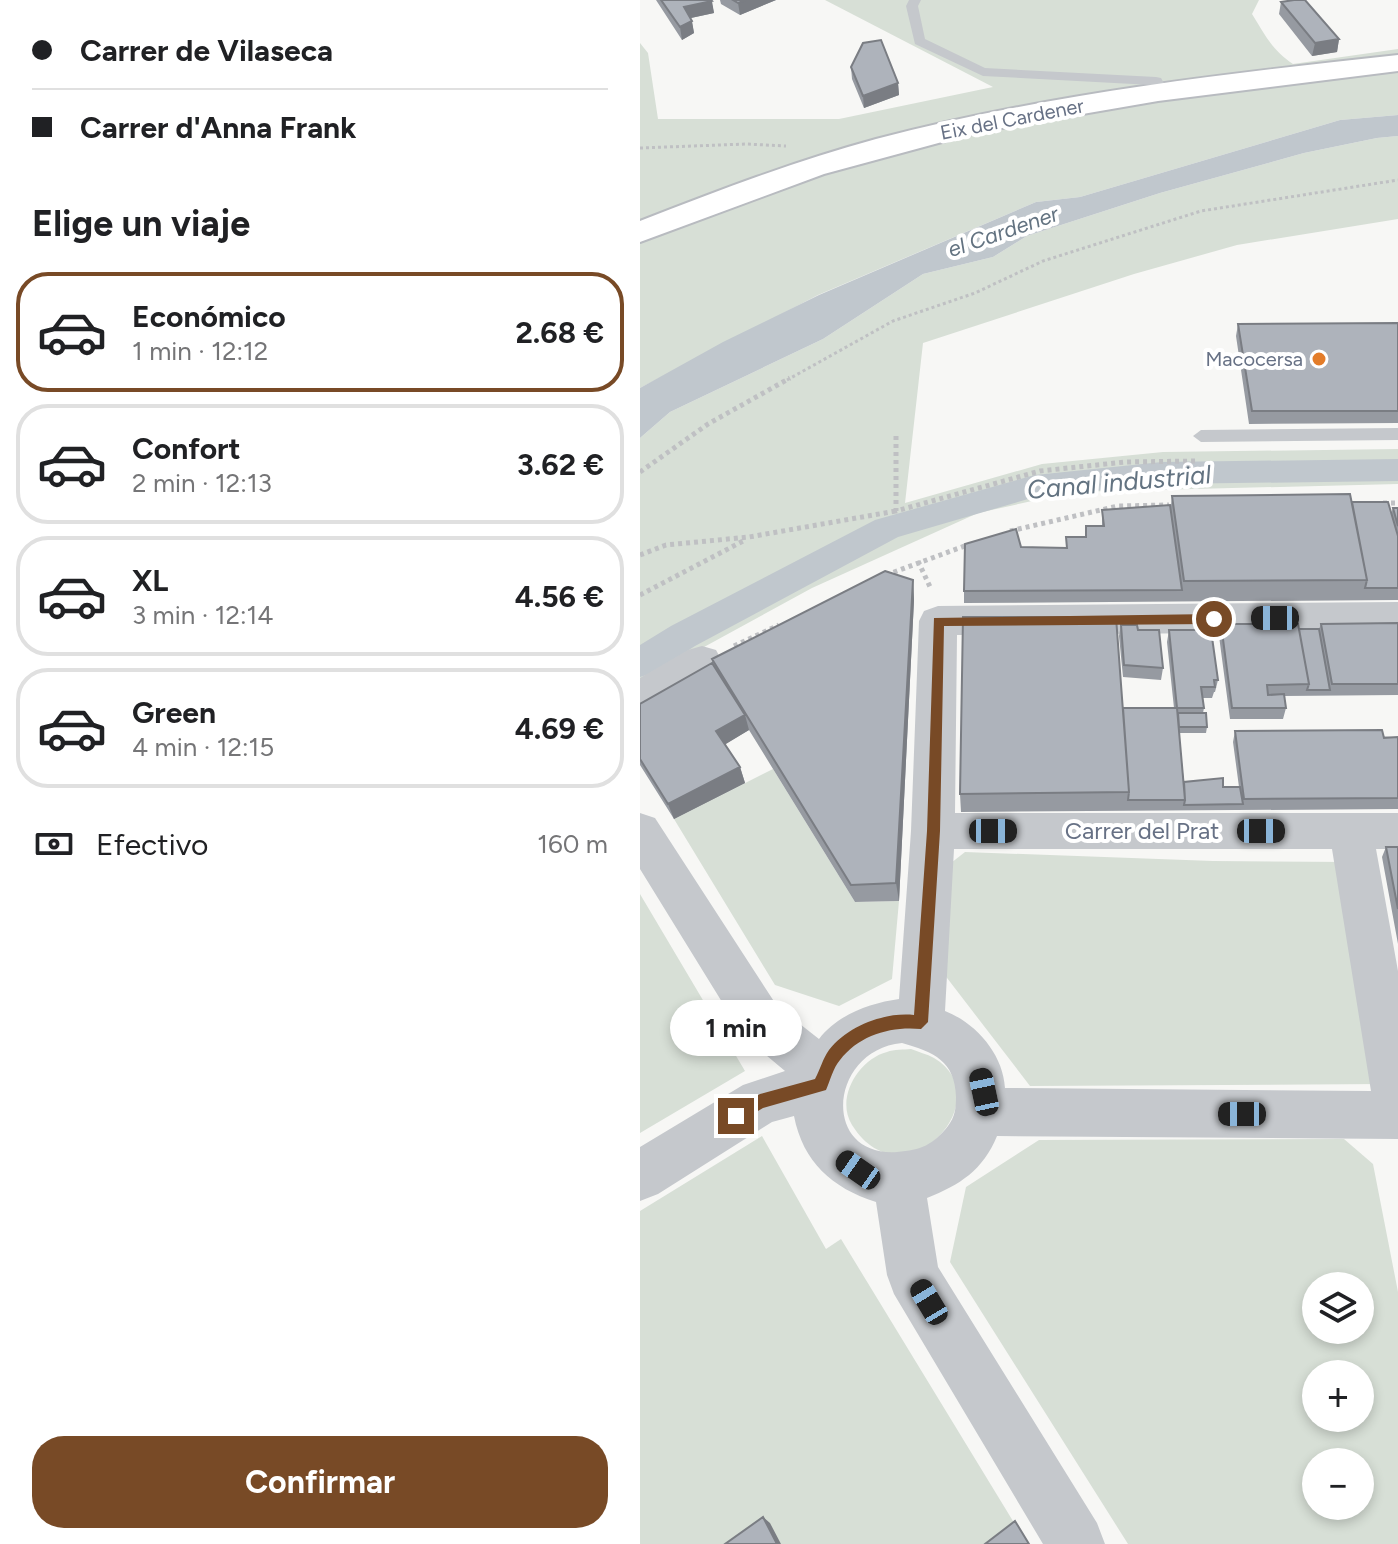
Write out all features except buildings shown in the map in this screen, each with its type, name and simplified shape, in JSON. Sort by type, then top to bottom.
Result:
[{"type":"main road","name":"Eix del Cardener","points":[[640,232],[745,191],[849,156],[999,119],[1162,92],[1398,63]]},
{"type":"street","points":[[921,1022],[933,831],[938,621],[1398,617]]},
{"type":"street","points":[[640,697],[702,661]]},
{"type":"street","points":[[640,831],[760,1021],[822,1079]]},
{"type":"street","name":"Carrer del Prat","points":[[933,831],[1398,831]]},
{"type":"street","points":[[1351,831],[1398,1107]]},
{"type":"street","points":[[902,1021],[921,1022],[940,1028],[957,1039],[971,1054],[984,1092],[982,1112],[974,1133],[961,1152],[943,1166],[921,1176],[898,1180],[877,1177],[858,1170],[841,1158],[828,1143],[818,1105],[822,1079],[834,1056],[864,1030],[902,1021]]},
{"type":"street","points":[[640,1176],[760,1102],[822,1079]]},
{"type":"street","points":[[982,1112],[1398,1115]]},
{"type":"street","points":[[898,1180],[913,1275],[1076,1544]]},
{"type":"lane","points":[[915,0],[912,6],[919,41],[983,72],[1156,81],[1162,92]]},
{"type":"lane","points":[[1201,436],[1398,434]]},
{"type":"path","points":[[640,148],[746,144],[795,146]]},
{"type":"path","points":[[640,472],[708,424],[893,321],[975,293],[1043,261],[1201,211],[1398,180]]},
{"type":"path","points":[[896,436],[896,511]]},
{"type":"path","points":[[640,555],[666,545],[749,537],[896,511],[1040,471],[1125,462],[1189,461]]},
{"type":"path","points":[[1382,503],[1398,503]]},
{"type":"path","points":[[1006,532],[1118,506],[1180,505]]},
{"type":"path","points":[[640,595],[749,537]]},
{"type":"path","points":[[881,577],[976,542]]},
{"type":"path","points":[[702,661],[785,622]]},
{"type":"shaded area","points":[[825,0],[1259,0],[1252,14],[1274,48],[1293,64],[1398,49],[1398,115],[1340,120],[1080,197],[1036,202],[818,295],[640,388],[640,43],[648,53],[658,119],[839,119],[993,87]]},
{"type":"shaded area","points":[[1398,136],[1398,219],[1237,245],[1134,274],[923,343],[905,503],[1042,464],[1163,452],[1398,449],[1398,484],[1073,492],[978,513],[812,588],[640,682],[640,438],[670,412],[823,339],[923,274],[993,257],[1027,236],[1160,193],[1304,153]]},
{"type":"shaded area","points":[[773,769],[855,902],[899,901],[892,979],[839,1006],[775,985],[674,819]]},
{"type":"shaded area","points":[[965,852],[1213,861],[1349,862],[1384,1084],[1030,1086],[944,974],[951,863]]},
{"type":"shaded area","points":[[640,894],[745,1071],[640,1133]]},
{"type":"shaded area","points":[[911,1049],[934,1058],[952,1076],[957,1097],[952,1118],[938,1137],[919,1150],[896,1155],[873,1147],[852,1125],[846,1103],[853,1081],[867,1063],[890,1051]]},
{"type":"shaded area","points":[[762,1136],[826,1249],[841,1239],[1016,1526],[992,1544],[640,1544],[640,1211]]},
{"type":"shaded area","points":[[1344,1139],[1373,1164],[1398,1292],[1398,1544],[1128,1544],[950,1262],[966,1187],[1039,1140]]},
{"type":"water","name":"el Cardener","points":[[1398,115],[1398,136],[1304,153],[1160,193],[1027,236],[993,257],[923,274],[823,339],[670,412],[640,438],[640,388],[723,342],[819,295],[1036,202],[1080,197],[1340,120]]},
{"type":"waterway","name":"Canal industrial","points":[[640,663],[683,636],[887,528],[1035,486],[1162,473],[1398,470]]},
{"type":"place","name":"Macocersa","points":[[1319,359]]},
{"type":"route","points":[[736,1116],[760,1102],[820,1085],[834,1056],[864,1030],[883,1023],[921,1022],[933,831],[938,621],[1214,619]]}]
